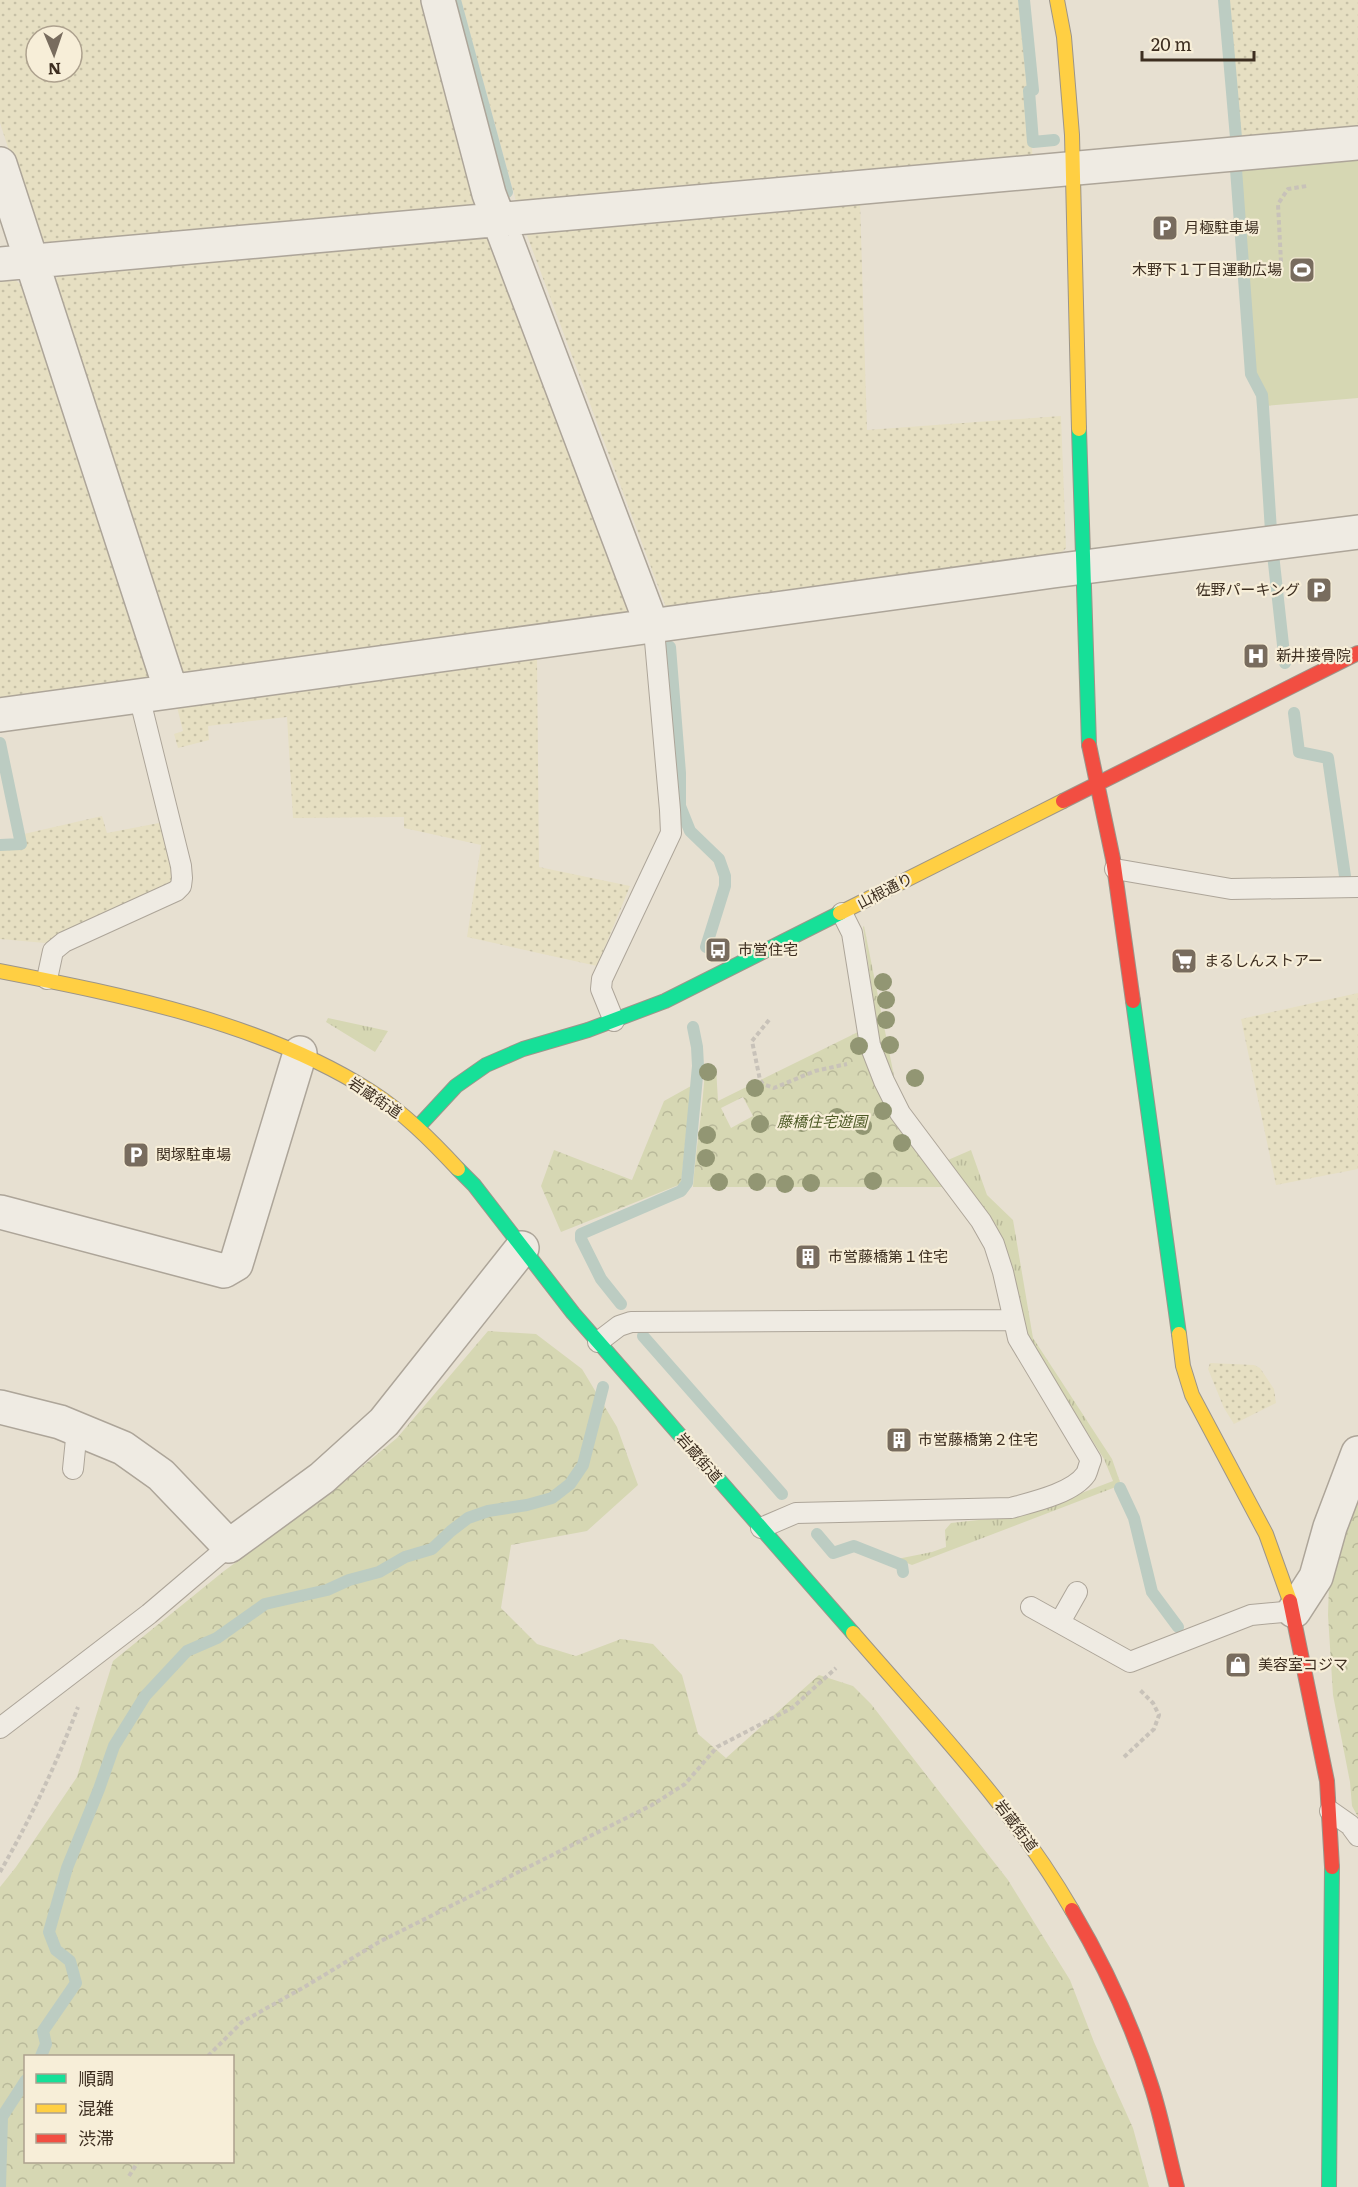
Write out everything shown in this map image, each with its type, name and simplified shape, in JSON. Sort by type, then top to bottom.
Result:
[{"type":"street","points":[[438,0],[489,194],[652,626]]},
{"type":"street","points":[[1057,0],[1069,80],[1073,169],[1089,743],[1115,869],[1183,1366],[1197,1404],[1266,1534],[1294,1611],[1323,1758],[1330,1811],[1329,2187]]},
{"type":"street","points":[[16,263],[1358,143]]},
{"type":"street","points":[[0,164],[16,263],[155,694]]},
{"type":"street","points":[[0,715],[1083,567],[1358,532]]},
{"type":"street","name":"山根通り","points":[[418,1127],[456,1086],[486,1065],[523,1049],[614,1021],[665,1001],[1358,652]]},
{"type":"street","name":"岩蔵街道","points":[[0,971],[97,990],[238,1029],[300,1053],[370,1091],[418,1127],[474,1185],[598,1342],[998,1801],[1061,1889],[1101,1958],[1148,2075],[1177,2187]]},
{"type":"street","points":[[0,1212],[224,1270],[236,1264],[300,1053]]},
{"type":"street","points":[[0,1407],[60,1422],[123,1448],[161,1475],[229,1546],[322,1478],[384,1422],[522,1248]]},
{"type":"street","points":[[1294,1611],[1316,1577],[1330,1527],[1358,1454]]},
{"type":"lane","points":[[614,1021],[602,989],[602,979],[670,833],[652,626]]},
{"type":"lane","points":[[47,980],[53,951],[64,942],[176,891],[181,886],[181,866],[155,694]]},
{"type":"lane","points":[[1115,869],[1231,889],[1358,887]]},
{"type":"lane","points":[[761,1528],[796,1513],[1011,1508],[1038,1501],[1072,1487],[1086,1474],[1091,1460],[1023,1349],[1013,1320],[1003,1272],[994,1244],[981,1221],[900,1113],[884,1081],[867,1029],[852,933],[842,913]]},
{"type":"lane","points":[[598,1342],[619,1326],[631,1322],[1013,1320]]},
{"type":"lane","points":[[73,1469],[77,1429]]},
{"type":"lane","points":[[0,1728],[149,1614],[229,1546]]},
{"type":"lane","points":[[1060,1622],[1077,1593]]},
{"type":"lane","points":[[1031,1607],[1130,1662],[1251,1615],[1294,1611]]},
{"type":"lane","points":[[1330,1811],[1350,1825],[1358,1836]]},
{"type":"path","points":[[1281,262],[1278,204],[1288,189],[1311,186]]},
{"type":"path","points":[[768,1020],[752,1041],[760,1080],[767,1086],[774,1088],[782,1086],[815,1071],[838,1065],[869,1066],[877,1063]]},
{"type":"path","points":[[209,2055],[242,2022],[379,1942],[652,1805],[685,1784],[717,1747],[792,1708],[843,1661]]},
{"type":"path","points":[[0,1872],[29,1822],[62,1751],[84,1691],[87,1673],[85,1662]]},
{"type":"path","points":[[1124,1757],[1154,1729],[1159,1715],[1153,1703],[1130,1677],[1130,1662]]},
{"type":"path","points":[[129,2176],[137,2163]]},
{"type":"shaded area","points":[[0,0],[426,0],[478,196],[469,211],[53,248],[37,236],[0,123]]},
{"type":"shaded area","points":[[461,0],[1022,0],[1030,89],[1027,90],[1033,161],[517,205]]},
{"type":"shaded area","points":[[1228,0],[1358,0],[1358,131],[1240,142]]},
{"type":"shaded area","points":[[860,201],[867,430],[1061,416],[1066,548],[1054,560],[667,610],[525,230]]},
{"type":"shaded area","points":[[481,232],[493,240],[633,606],[622,620],[190,679],[179,671],[52,286],[62,270]]},
{"type":"shaded area","points":[[9,275],[24,287],[152,672],[139,689],[0,706],[0,276]]},
{"type":"shaded area","points":[[537,655],[539,867],[630,886],[597,966],[467,937],[481,845],[404,828],[404,817],[293,818],[287,717],[208,726],[209,740],[178,748],[174,734],[183,731],[176,703]]},
{"type":"shaded area","points":[[102,816],[107,833],[164,822],[175,867],[173,882],[45,943],[0,939],[0,847],[26,847],[24,834]]},
{"type":"shaded area","points":[[1358,993],[1358,1169],[1276,1185],[1241,1019]]},
{"type":"shaded area","points":[[1210,1363],[1254,1365],[1260,1368],[1274,1389],[1276,1403],[1234,1424],[1224,1408],[1208,1369]]},
{"type":"green space","name":"木野下１丁目運動広場","points":[[1358,154],[1358,398],[1265,406],[1263,395],[1253,375],[1239,165]]},
{"type":"green space","points":[[864,926],[894,1076],[892,1077],[879,1041]]},
{"type":"green space","points":[[328,1018],[388,1031],[375,1052],[326,1022]]},
{"type":"green space","name":"藤橋住宅遊園","points":[[858,1032],[945,1187],[693,1187],[705,1068],[716,1067],[718,1101]],"holes":[[[743,1097],[753,1116],[731,1128],[721,1108]]]},
{"type":"green space","points":[[691,1086],[681,1184],[561,1232],[541,1186],[554,1150],[632,1180],[664,1101]]},
{"type":"green space","points":[[971,1150],[987,1195],[1013,1220],[1033,1338],[1112,1459],[1121,1485],[912,1565],[897,1559],[946,1547],[945,1530],[951,1523],[1024,1515],[1113,1481],[1104,1459],[1027,1337],[1012,1267],[996,1225],[948,1160]]},
{"type":"green space","points":[[488,1331],[536,1334],[582,1369],[617,1427],[638,1485],[587,1531],[511,1545],[501,1608],[537,1644],[576,1656],[621,1639],[653,1644],[682,1675],[698,1734],[726,1758],[819,1675],[853,1686],[871,1704],[1008,1880],[1070,1980],[1094,2042],[1133,2128],[1149,2187],[0,2187],[0,1887],[77,1777],[113,1661],[224,1571],[330,1493],[397,1438]]},
{"type":"green space","points":[[1358,1486],[1358,1817],[1352,1806],[1350,1782],[1333,1695],[1328,1615],[1329,1583]]},
{"type":"waterway","points":[[455,0],[507,192]]},
{"type":"waterway","points":[[1024,0],[1033,90],[1029,91],[1033,142],[1054,140]]},
{"type":"waterway","points":[[1224,0],[1236,138]]},
{"type":"waterway","points":[[1236,169],[1251,374],[1262,395],[1271,531]]},
{"type":"waterway","points":[[1273,554],[1285,663]]},
{"type":"waterway","points":[[670,647],[680,773],[680,806],[690,831],[719,859],[725,876],[725,886],[706,947]]},
{"type":"waterway","points":[[1294,713],[1299,752],[1328,758],[1345,876]]},
{"type":"waterway","points":[[0,743],[21,844],[0,845]]},
{"type":"waterway","points":[[621,1304],[601,1279],[581,1239],[581,1234],[681,1191],[687,1183],[698,1066],[693,1027]]},
{"type":"waterway","points":[[643,1336],[782,1494]]},
{"type":"waterway","points":[[41,2055],[46,2044],[43,2031],[76,1983],[70,1961],[56,1950],[49,1932],[67,1868],[114,1746],[145,1696],[187,1651],[217,1638],[265,1604],[327,1590],[349,1580],[379,1572],[405,1557],[432,1549],[468,1518],[488,1511],[527,1505],[552,1498],[570,1484],[583,1465],[603,1387]]},
{"type":"waterway","points":[[1120,1488],[1134,1518],[1152,1592],[1178,1627]]},
{"type":"waterway","points":[[817,1534],[833,1553],[854,1546],[902,1565],[903,1572]]},
{"type":"waterway","points":[[0,2187],[2,2117],[24,2083]]},
{"type":"traffic: fast","points":[[1079,429],[1089,745]]},
{"type":"traffic: fast","points":[[418,1127],[456,1086],[486,1065],[523,1049],[588,1030],[665,1001],[840,913]]},
{"type":"traffic: fast","points":[[1133,1001],[1179,1334]]},
{"type":"traffic: fast","points":[[458,1169],[474,1185],[573,1313],[853,1633]]},
{"type":"traffic: fast","points":[[1329,2187],[1332,1867]]},
{"type":"traffic: slow","points":[[1057,0],[1064,37],[1072,135],[1079,429]]},
{"type":"traffic: slow","points":[[840,913],[1063,801]]},
{"type":"traffic: slow","points":[[0,971],[95,990],[191,1014],[284,1047],[328,1067],[382,1099],[416,1127],[458,1169]]},
{"type":"traffic: slow","points":[[1179,1334],[1183,1366],[1192,1395],[1266,1534],[1290,1601]]},
{"type":"traffic: slow","points":[[853,1633],[997,1801],[1049,1872],[1072,1910]]},
{"type":"traffic: jam","points":[[1063,801],[1358,653]]},
{"type":"traffic: jam","points":[[1089,745],[1113,859],[1133,1001]]},
{"type":"traffic: jam","points":[[1290,1601],[1327,1781],[1332,1867]]},
{"type":"traffic: jam","points":[[1072,1910],[1096,1952],[1144,2062],[1162,2123],[1177,2187]]},
{"type":"place","name":"月極駐車場","points":[[1165,228]]},
{"type":"place","name":"木野下１丁目運動広場","points":[[1302,270]]},
{"type":"place","name":"佐野パーキング","points":[[1319,590]]},
{"type":"place","name":"新井接骨院","points":[[1256,656]]},
{"type":"place","name":"市営住宅","points":[[718,950]]},
{"type":"place","name":"まるしんストアー","points":[[1184,961]]},
{"type":"place","name":"関塚駐車場","points":[[136,1155]]},
{"type":"place","name":"市営藤橋第１住宅","points":[[808,1257]]},
{"type":"place","name":"市営藤橋第２住宅","points":[[899,1440]]},
{"type":"place","name":"美容室コジマ","points":[[1238,1665]]}]
